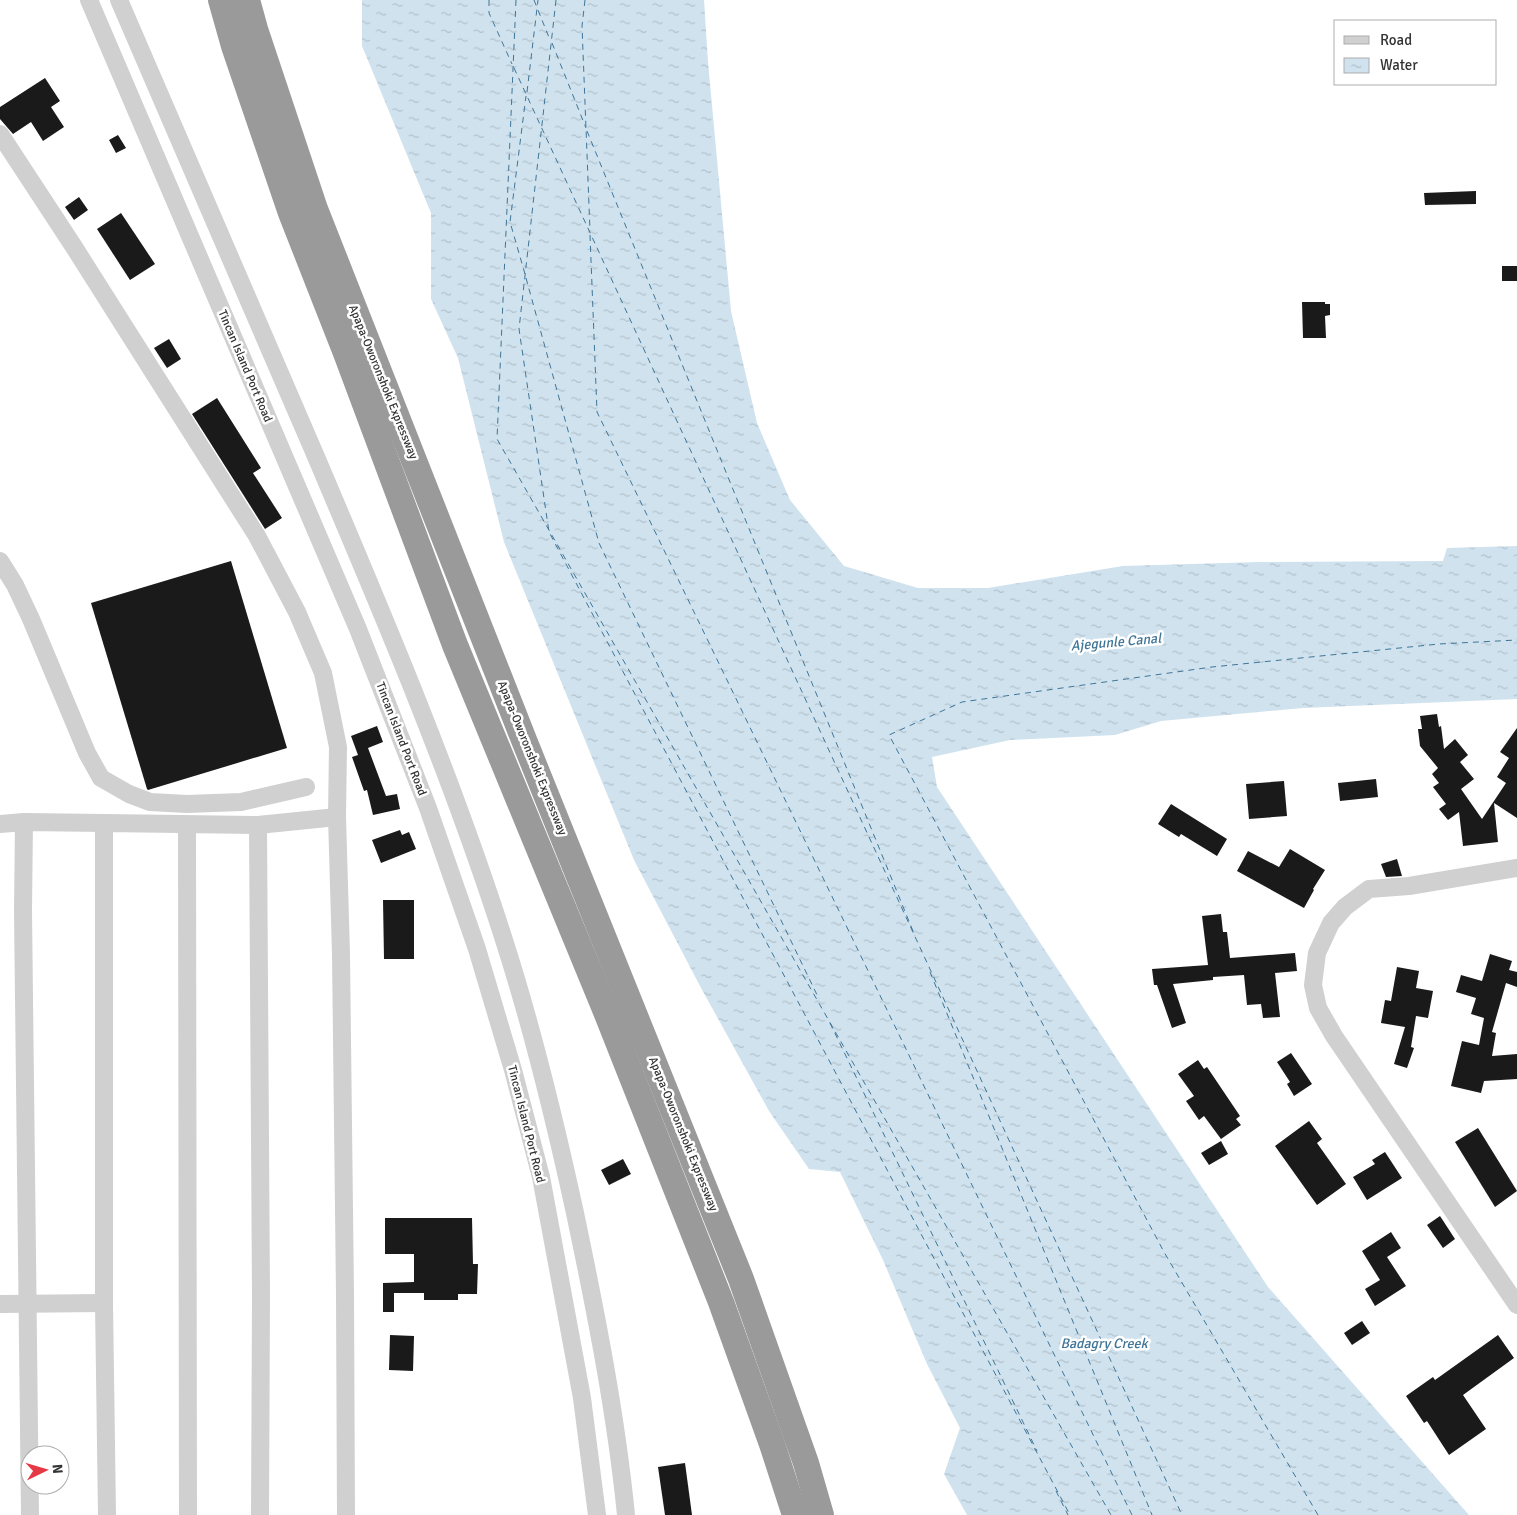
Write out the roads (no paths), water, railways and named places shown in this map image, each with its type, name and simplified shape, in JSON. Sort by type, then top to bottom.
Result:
[{"type":"highway","name":"Apapa-Oworonshoki Expressway","points":[[221,0],[234,46],[291,214],[346,353],[455,645],[607,1014],[722,1302],[795,1515]]},
{"type":"highway","name":"Apapa-Oworonshoki Expressway","points":[[246,0],[315,209],[524,740],[741,1280],[806,1463],[822,1515]]},
{"type":"street","name":"Tincan Island Port Road","points":[[89,0],[358,629],[428,808],[477,949],[513,1070],[540,1177],[582,1398],[597,1515]]},
{"type":"street","points":[[119,0],[384,618],[454,796],[504,940],[540,1063],[588,1275],[608,1384],[626,1515]]},
{"type":"street","points":[[0,134],[257,536],[296,612],[323,673],[338,747],[337,817],[341,973],[346,1515]]},
{"type":"street","points":[[0,561],[15,585],[32,619],[87,753],[101,778],[129,794],[150,802],[187,804],[241,802],[306,786]]},
{"type":"street","points":[[0,824],[24,822],[258,826],[337,817]]},
{"type":"street","points":[[24,822],[23,911],[30,1515]]},
{"type":"street","points":[[104,823],[104,1303],[107,1515]]},
{"type":"street","points":[[187,825],[188,1515]]},
{"type":"street","points":[[258,826],[260,1515]]},
{"type":"street","points":[[1517,868],[1410,886],[1369,889],[1345,907],[1331,923],[1317,953],[1314,984],[1318,1008],[1334,1036],[1517,1305]]},
{"type":"street","points":[[0,1304],[104,1303]]},
{"type":"water","name":"Badagry Creek","points":[[362,0],[704,0],[731,311],[757,423],[790,500],[844,566],[918,588],[988,588],[1123,566],[1259,562],[1443,561],[1447,548],[1517,546],[1517,699],[1303,708],[1161,721],[1115,735],[1010,740],[932,757],[937,787],[1268,1287],[1469,1515],[967,1515],[944,1474],[960,1428],[927,1364],[883,1260],[840,1172],[809,1169],[769,1111],[700,986],[634,860],[504,542],[458,358],[431,299],[431,213],[362,46]]},
{"type":"water label","name":"Ajegunle Canal","points":[[1116,642]]}]
